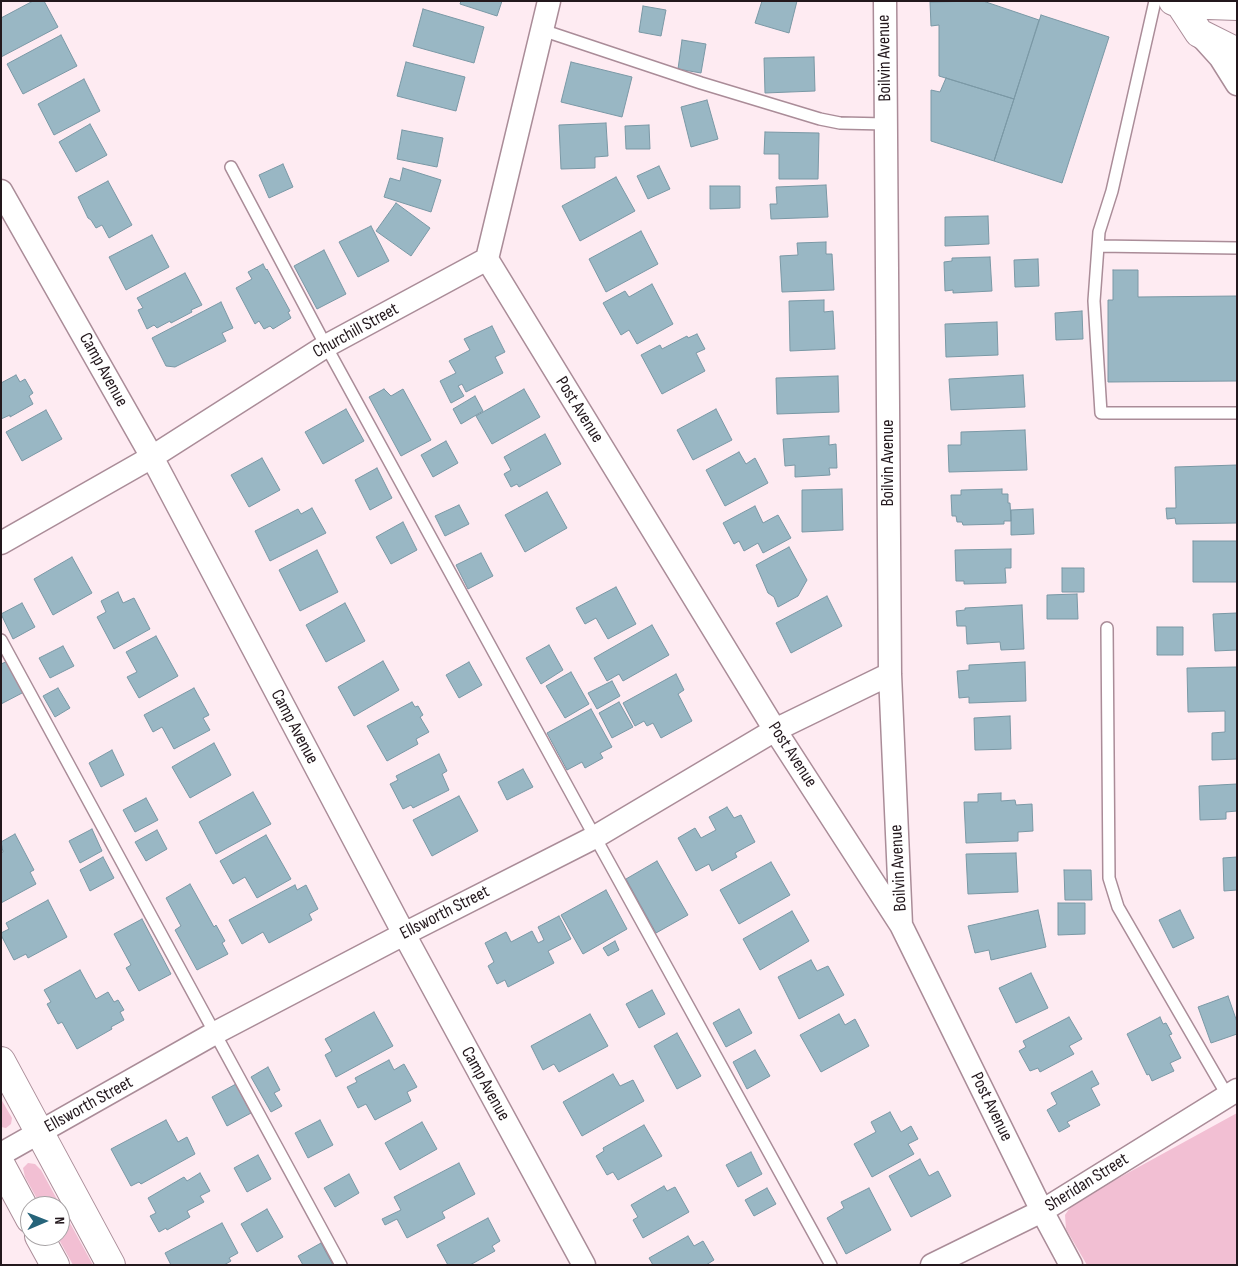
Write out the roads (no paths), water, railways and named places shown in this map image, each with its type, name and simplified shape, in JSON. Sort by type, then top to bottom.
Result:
[{"type":"street","points":[[487,260],[549,1]]},
{"type":"street","name":"Boilvin Avenue","points":[[885,1],[890,674],[901,925]]},
{"type":"street","points":[[1169,2],[1236,5]]},
{"type":"street","points":[[1169,2],[1220,57],[1237,84]]},
{"type":"street","points":[[1199,33],[1237,52]]},
{"type":"street","name":"Camp Avenue","points":[[1,191],[152,457],[404,934],[584,1265]]},
{"type":"street","name":"Churchill Street","points":[[1,543],[152,457],[326,346],[487,260]]},
{"type":"street","name":"Post Avenue","points":[[487,260],[775,730],[901,925],[1042,1211],[1071,1265]]},
{"type":"street","name":"Ellsworth Street","points":[[1,1154],[215,1033],[404,934],[595,838],[775,730],[890,674]]},
{"type":"street","points":[[1,1061],[111,1265]]},
{"type":"street","name":"Sheridan Street","points":[[932,1265],[1042,1211],[1232,1092]]},
{"type":"street","points":[[1,1165],[20,1200]]},
{"type":"street","points":[[44,1246],[54,1265]]},
{"type":"lane","points":[[1169,2],[1099,232],[1094,301],[1101,413],[1237,413]]},
{"type":"lane","points":[[542,30],[701,83],[820,119],[840,123],[886,124]]},
{"type":"lane","points":[[231,167],[326,346],[831,1265]]},
{"type":"lane","points":[[1098,246],[1237,248]]},
{"type":"lane","points":[[1107,628],[1109,878],[1118,907],[1232,1092]]},
{"type":"lane","points":[[1,640],[341,1265]]}]
